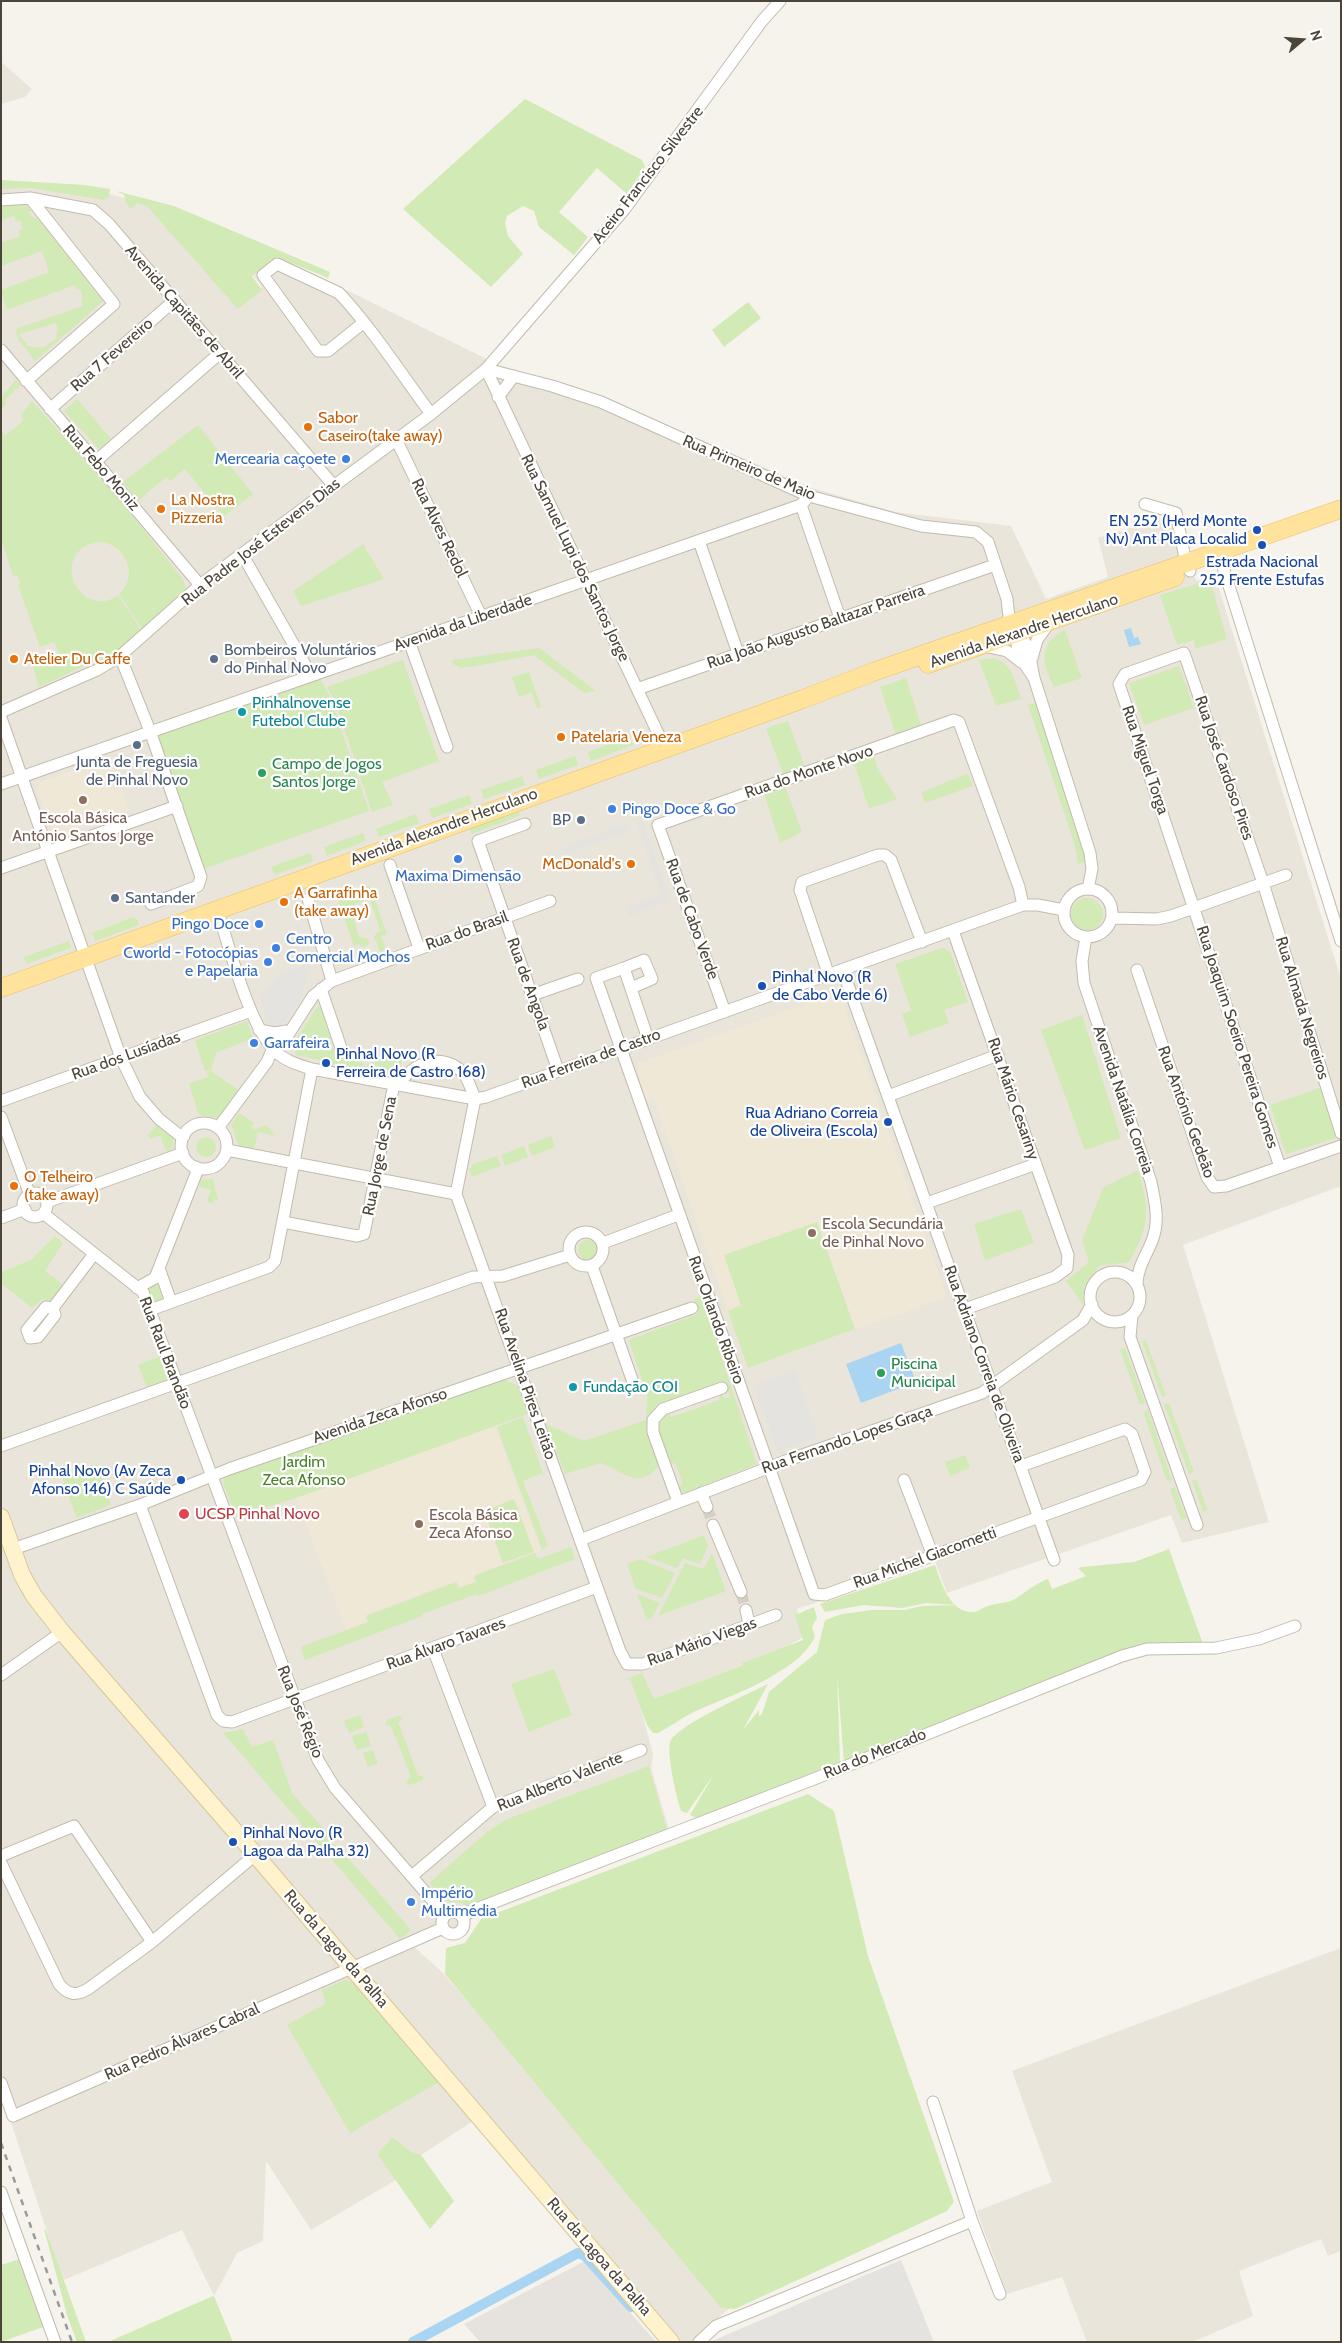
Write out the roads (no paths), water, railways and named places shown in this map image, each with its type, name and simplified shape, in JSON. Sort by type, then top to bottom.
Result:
[{"type":"main road","name":"Avenida Alexandre Herculano","points":[[802,699],[876,680],[982,646],[1017,627],[1049,622],[1218,553],[1341,509]]},
{"type":"main road","name":"Avenida Alexandre Herculano","points":[[1,988],[802,699],[1017,627],[1188,566]]},
{"type":"street","name":"Aceiro Francisco Silvestre","points":[[486,369],[624,210],[762,22],[780,1]]},
{"type":"street","name":"Avenida Capitães de Abril","points":[[1,200],[30,198],[93,210],[109,224],[334,486]]},
{"type":"street","points":[[26,381],[114,304],[30,198]]},
{"type":"street","points":[[363,324],[328,351],[318,351],[263,275],[277,264],[335,289],[363,324],[430,414]]},
{"type":"street","name":"Rua 7 Fevereiro","points":[[50,409],[174,300]]},
{"type":"street","name":"Rua Febo Moniz","points":[[1,350],[5,363],[26,381],[200,585]]},
{"type":"street","points":[[96,461],[220,353]]},
{"type":"street","name":"Rua Padre José Estevens Dias","points":[[1,712],[97,670],[120,656],[200,585],[430,414],[486,369]]},
{"type":"street","name":"Rua Primeiro de Maio","points":[[486,369],[600,402],[809,496],[921,526],[976,532],[988,542],[1007,599],[1009,617],[1017,627]]},
{"type":"street","name":"Rua Samuel Lupi dos Santos Jorge","points":[[486,369],[665,748]]},
{"type":"street","points":[[498,397],[514,376]]},
{"type":"street","name":"Rua Alves Redol","points":[[396,439],[481,616]]},
{"type":"street","name":"Avenida da Liberdade","points":[[1,784],[801,505],[809,496]]},
{"type":"street","points":[[1145,504],[1176,513],[1188,566]]},
{"type":"street","points":[[801,505],[840,618]]},
{"type":"street","points":[[699,541],[738,653]]},
{"type":"street","points":[[1218,553],[1341,941]]},
{"type":"street","points":[[242,554],[311,675]]},
{"type":"street","name":"Rua João Augusto Baltazar Parreira","points":[[637,689],[995,565]]},
{"type":"street","points":[[1030,670],[1035,644],[1049,622]]},
{"type":"street","points":[[1017,627],[1026,643],[1030,670],[1090,853],[1092,869],[1088,889]]},
{"type":"street","points":[[409,642],[447,747]]},
{"type":"street","points":[[982,646],[1007,651],[1030,670]]},
{"type":"street","name":"Rua José Cardoso Pires","points":[[1184,653],[1263,883]]},
{"type":"street","name":"Rua Miguel Torga","points":[[1184,653],[1124,674],[1119,684],[1195,906]]},
{"type":"street","points":[[120,656],[150,731],[201,877],[198,886],[151,904]]},
{"type":"street","points":[[1,718],[131,1082],[145,1103],[159,1118],[178,1134],[184,1136]]},
{"type":"street","name":"Rua do Monte Novo","points":[[658,825],[954,720],[959,722],[1019,886],[1023,905]]},
{"type":"street","points":[[1,868],[177,806]]},
{"type":"street","name":"Rua de Angola","points":[[525,824],[478,841],[558,1070]]},
{"type":"street","name":"Rua de Cabo Verde","points":[[658,825],[725,1012]]},
{"type":"street","points":[[830,976],[800,890],[802,882],[878,855],[885,855],[891,860],[922,942]]},
{"type":"street","points":[[390,865],[419,948]]},
{"type":"street","points":[[1112,918],[1158,919],[1172,916],[1195,906],[1286,876]]},
{"type":"street","name":"Rua Almada Negreiros","points":[[1263,883],[1341,1133]]},
{"type":"street","points":[[1088,889],[1106,898],[1112,911],[1112,918],[1100,934],[1086,937],[1079,936],[1067,925],[1064,910],[1070,898],[1082,890],[1088,889]]},
{"type":"street","points":[[308,899],[332,981]]},
{"type":"street","name":"Rua do Brasil","points":[[218,1128],[267,1062],[277,1039],[288,1032],[313,996],[332,981],[550,901]]},
{"type":"street","name":"Rua Ferreira de Castro","points":[[217,910],[251,1012],[259,1030],[273,1048],[293,1062],[312,1069],[475,1099],[486,1097],[620,1048],[830,976],[1023,905],[1048,906],[1064,910]]},
{"type":"street","name":"Rua Joaquim Soeiro Pereira Gomes","points":[[1195,906],[1280,1167]]},
{"type":"street","name":"Rua Mário Cesariny","points":[[953,931],[1068,1255],[1067,1268],[1055,1277],[965,1310]]},
{"type":"street","name":"Avenida Natália Correia","points":[[1086,937],[1082,961],[1084,983],[1151,1182],[1157,1214],[1153,1239],[1137,1273],[1137,1285]]},
{"type":"street","points":[[631,988],[652,979],[644,960],[624,968],[648,1039]]},
{"type":"street","name":"Rua Orlando Ribeiro","points":[[624,968],[596,978],[812,1591]]},
{"type":"street","name":"Rua António Gedeão","points":[[1137,970],[1207,1177],[1214,1187],[1226,1186],[1280,1167]]},
{"type":"street","name":"Rua Adriano Correia de Oliveira","points":[[843,971],[1054,1560]]},
{"type":"street","points":[[532,995],[578,979]]},
{"type":"street","points":[[321,989],[341,1048]]},
{"type":"street","name":"Rua dos Lusíadas","points":[[1,1101],[251,1012]]},
{"type":"street","points":[[259,1030],[275,1033],[288,1032],[286,1050],[293,1062]]},
{"type":"street","points":[[888,1096],[998,1055]]},
{"type":"street","points":[[227,1150],[456,1194],[475,1099],[464,1074],[451,1065],[440,1062],[417,1065],[396,1084]]},
{"type":"street","points":[[150,1310],[269,1267],[277,1256],[296,1163],[312,1069]]},
{"type":"street","name":"Rua Jorge de Sena","points":[[283,1222],[361,1236],[366,1231],[396,1084]]},
{"type":"street","points":[[1,1117],[30,1195]]},
{"type":"street","points":[[200,1124],[213,1125],[218,1128],[226,1138],[227,1150],[225,1157],[215,1166],[202,1169],[190,1164],[183,1152],[184,1136],[193,1126],[200,1124]]},
{"type":"street","points":[[1280,1167],[1341,1146]]},
{"type":"street","points":[[47,1202],[183,1152]]},
{"type":"street","points":[[927,1203],[1036,1164]]},
{"type":"street","points":[[137,1288],[155,1278],[196,1174],[196,1167]]},
{"type":"street","name":"Rua Avelina Pires Leitão","points":[[456,1194],[488,1278],[518,1368],[597,1587],[627,1664]]},
{"type":"street","points":[[30,1195],[42,1195],[47,1202],[44,1214],[33,1217],[24,1209],[24,1201],[30,1195]]},
{"type":"street","points":[[1,1218],[24,1209]]},
{"type":"street","name":"Rua Raul Brandão","points":[[44,1214],[143,1292],[212,1476]]},
{"type":"street","points":[[603,1243],[678,1215]]},
{"type":"street","points":[[580,1232],[595,1234],[603,1243],[601,1258],[592,1266],[578,1264],[570,1255],[571,1240],[580,1232]]},
{"type":"street","points":[[53,1308],[94,1254]]},
{"type":"street","points":[[1,1446],[472,1277],[488,1278],[503,1276],[570,1255]]},
{"type":"street","points":[[1123,1273],[1132,1270],[1142,1262]]},
{"type":"street","points":[[592,1266],[634,1385]]},
{"type":"street","points":[[159,1268],[171,1302]]},
{"type":"street","points":[[1130,1337],[1132,1316],[1140,1301],[1137,1285],[1130,1277],[1123,1273],[1115,1272],[1101,1277],[1093,1287],[1092,1304],[1095,1313],[1122,1328],[1130,1337],[1197,1525]]},
{"type":"street","name":"Rua Fernando Lopes Graça","points":[[580,1540],[769,1468],[982,1393],[1083,1320],[1092,1304]]},
{"type":"street","name":"Avenida Zeca Afonso","points":[[13,1548],[140,1505],[212,1476],[692,1308]]},
{"type":"street","points":[[1083,1320],[1119,1321],[1132,1316]]},
{"type":"street","points":[[678,1502],[653,1432],[654,1420],[662,1409],[722,1388]]},
{"type":"street","name":"Rua Michel Giacometti","points":[[812,1591],[817,1596],[825,1595],[1141,1480],[1145,1472],[1132,1434],[1125,1429],[1021,1466]]},
{"type":"street","name":"Rua José Régio","points":[[212,1476],[294,1700],[326,1775],[445,1915]]},
{"type":"street","points":[[904,1480],[933,1556]]},
{"type":"street","points":[[702,1493],[707,1507]]},
{"type":"street","name":"Rua Álvaro Tavares","points":[[140,1505],[216,1715],[223,1721],[232,1722],[294,1700],[597,1587]]},
{"type":"street","name":"Rua da Lagoa da Palha","points":[[1,1517],[22,1575],[34,1596],[62,1632],[255,1854],[671,2342]]},
{"type":"street","points":[[713,1525],[740,1592]]},
{"type":"street","points":[[746,1610],[749,1624]]},
{"type":"street","name":"Rua Mário Viegas","points":[[627,1664],[643,1664],[776,1614]]},
{"type":"street","name":"Rua do Mercado","points":[[462,1917],[471,1911],[827,1774],[1122,1656],[1147,1649],[1216,1648],[1259,1639],[1295,1626]]},
{"type":"street","points":[[1,1675],[62,1632]]},
{"type":"street","points":[[432,1649],[493,1807]]},
{"type":"street","name":"Rua Alberto Valente","points":[[412,1876],[493,1807],[642,1750]]},
{"type":"street","points":[[1,1856],[74,1826],[152,1942]]},
{"type":"street","points":[[1,1863],[65,1992],[80,1994],[152,1942],[255,1854]]},
{"type":"street","points":[[456,1912],[462,1917],[464,1924],[458,1933],[451,1934],[443,1928],[442,1921],[445,1915],[456,1912]]},
{"type":"street","points":[[351,1967],[443,1928]]},
{"type":"street","name":"Rua Pedro Álvares Cabral","points":[[1,2083],[13,2116],[351,1967]]},
{"type":"street","points":[[933,2102],[972,2221],[1000,2294]]},
{"type":"street","points":[[1,2192],[55,2342]]},
{"type":"street","points":[[699,2342],[716,2326],[972,2221]]},
{"type":"water","points":[[1131,628],[1134,638],[1138,637],[1141,644],[1129,647],[1124,630]]},
{"type":"water","name":"Piscina Municipal","points":[[901,1343],[916,1382],[861,1403],[846,1364]]},
{"type":"waterway","points":[[413,2342],[578,2253],[585,2256],[631,2307]]},
{"type":"tunnel","points":[[707,1507],[713,1525]]},
{"type":"tunnel","points":[[741,1592],[746,1610]]},
{"type":"railway","points":[[1,2143],[72,2342]]},
{"type":"place","name":"Sabor Caseiro(take away)","points":[[308,427]]},
{"type":"place","name":"Mercearia caçoete","points":[[346,459]]},
{"type":"place","name":"La Nostra Pizzeria","points":[[161,509]]},
{"type":"place","name":"EN 252 (Herd Monte Nv) Ant Placa Localid","points":[[1257,530]]},
{"type":"place","name":"Estrada Nacional 252 Frente Estufas","points":[[1262,545]]},
{"type":"place","name":"Atelier Du Caffe","points":[[14,659]]},
{"type":"place","name":"Bombeiros Voluntários do Pinhal Novo","points":[[214,659]]},
{"type":"place","name":"Pinhalnovense Futebol Clube","points":[[242,712]]},
{"type":"place","name":"Patelaria Veneza","points":[[561,737]]},
{"type":"place","name":"Junta de Freguesia de Pinhal Novo","points":[[137,745]]},
{"type":"place","name":"Campo de Jogos Santos Jorge","points":[[262,773]]},
{"type":"place","name":"Escola Básica António Santos Jorge","points":[[83,800]]},
{"type":"place","name":"Pingo Doce & Go","points":[[612,809]]},
{"type":"place","name":"BP","points":[[581,820]]},
{"type":"place","name":"Maxima Dimensão","points":[[458,859]]},
{"type":"place","name":"McDonald's","points":[[631,864]]},
{"type":"place","name":"Santander","points":[[115,898]]},
{"type":"place","name":"A Garrafinha (take away)","points":[[284,902]]},
{"type":"place","name":"Pingo Doce","points":[[259,924]]},
{"type":"place","name":"Centro Comercial Mochos","points":[[276,948]]},
{"type":"place","name":"Cworld - Fotocópias e Papelaria","points":[[268,962]]},
{"type":"place","name":"Pinhal Novo (R de Cabo Verde 6)","points":[[762,986]]},
{"type":"place","name":"Garrafeira","points":[[254,1043]]},
{"type":"place","name":"Pinhal Novo (R Ferreira de Castro 168)","points":[[326,1063]]},
{"type":"place","name":"Rua Adriano Correia de Oliveira (Escola)","points":[[888,1122]]},
{"type":"place","name":"O Telheiro (take away)","points":[[14,1186]]},
{"type":"place","name":"Escola Secundária de Pinhal Novo","points":[[812,1233]]},
{"type":"place","name":"Piscina Municipal","points":[[881,1373]]},
{"type":"place","name":"Fundação COI","points":[[573,1387]]},
{"type":"place","name":"Pinhal Novo (Av Zeca Afonso 146) C Saúde","points":[[181,1480]]},
{"type":"place","name":"UCSP Pinhal Novo","points":[[184,1514]]},
{"type":"place","name":"Escola Básica Zeca Afonso","points":[[419,1524]]},
{"type":"place","name":"Pinhal Novo (R Lagoa da Palha 32)","points":[[233,1842]]},
{"type":"place","name":"Império Multimédia","points":[[411,1902]]},
{"type":"park label","name":"Jardim Zeca Afonso","points":[[304,1471]]}]
